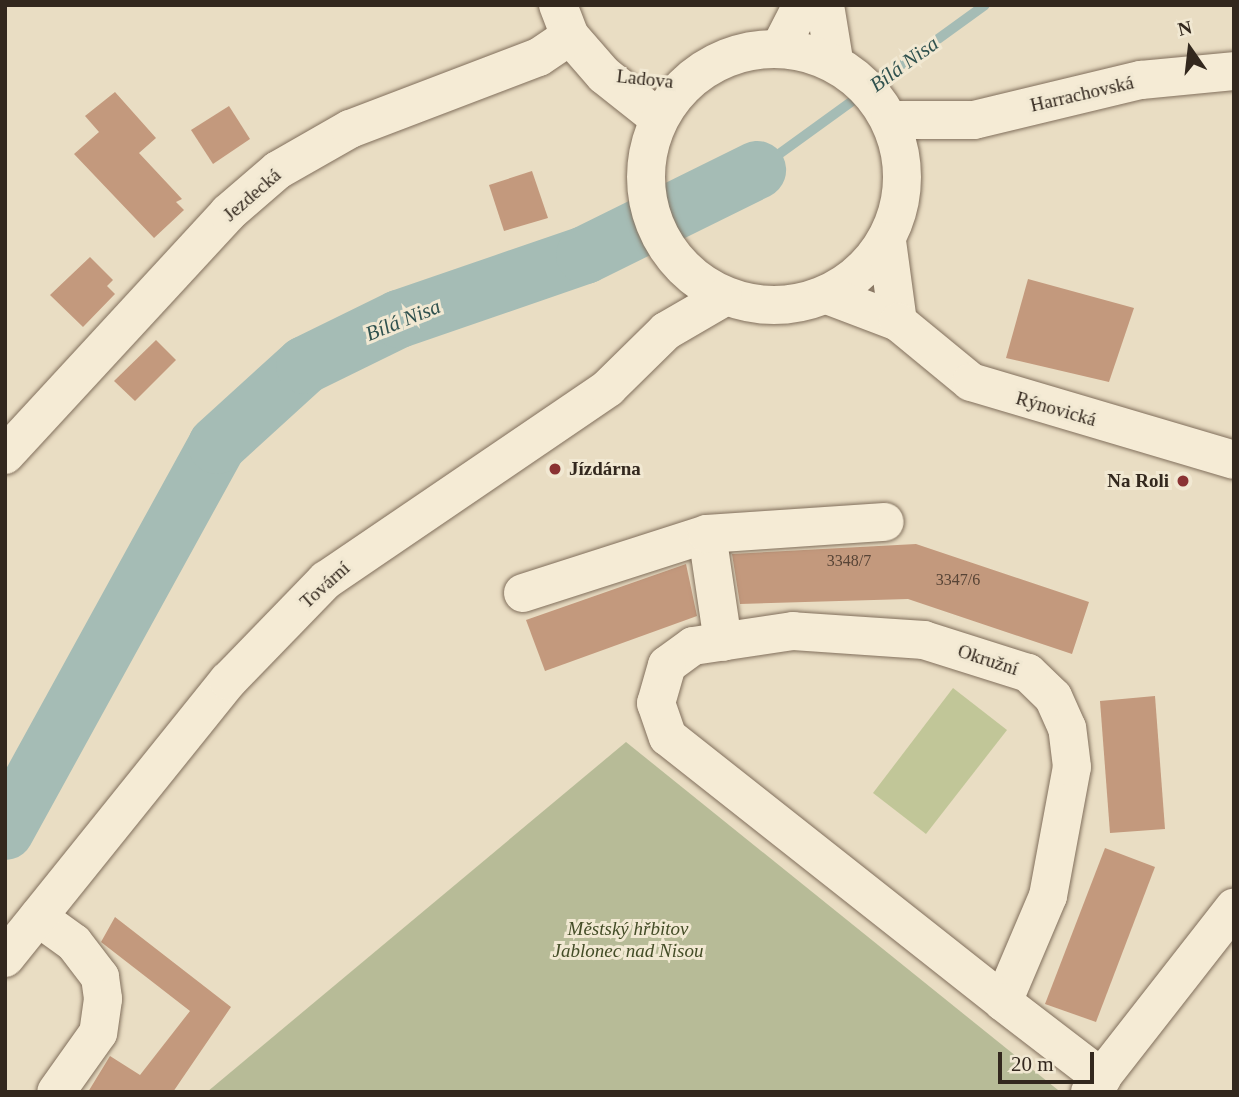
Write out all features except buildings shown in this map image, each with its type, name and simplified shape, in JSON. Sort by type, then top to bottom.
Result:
[{"type":"street","points":[[780,48],[802,5]]},
{"type":"street","points":[[825,5],[840,65],[891,120],[904,167],[897,217],[887,241],[872,262],[827,295],[766,306],[723,298],[676,259],[648,200],[646,169],[657,117],[686,83],[715,63],[780,48],[840,65]]},
{"type":"street","name":"Ladova","points":[[564,21],[604,75],[657,117]]},
{"type":"street","name":"Jezdecká","points":[[5,455],[228,213],[278,170],[350,129],[539,57],[564,21]]},
{"type":"street","name":"Harrachovská","points":[[891,120],[974,120],[1142,80],[1234,71]]},
{"type":"street","name":"Ladova","points":[[604,75],[686,83]]},
{"type":"street","name":"Harrachovská","points":[[904,167],[974,120]]},
{"type":"street","points":[[887,241],[898,322]]},
{"type":"street","points":[[666,331],[676,259]]},
{"type":"street","name":"Rýnovická","points":[[827,295],[898,322],[971,382],[1234,460]]},
{"type":"street","name":"Tovární","points":[[5,958],[228,681],[326,580],[608,388],[666,331],[723,298]]},
{"type":"street","points":[[523,593],[707,534],[885,522]]},
{"type":"street","points":[[707,534],[723,642]]},
{"type":"street","name":"Okružní","points":[[1003,1002],[1048,896],[1072,767],[1067,728],[1053,697],[1028,673],[924,640],[793,631],[693,646],[667,665],[656,703],[668,737],[1003,1002],[1096,1085]]},
{"type":"street","points":[[1096,1085],[1234,908]]},
{"type":"street","points":[[38,917],[74,943],[100,977],[103,999],[98,1033],[57,1092]]},
{"type":"green space","points":[[953,688],[1007,730],[926,834],[873,793]]},
{"type":"green space","name":"Městský hřbitov Jablonec nad Nisou","points":[[626,742],[1058,1090],[207,1092]]},
{"type":"waterway","name":"Bílá Nisa","points":[[757,170],[985,5]]},
{"type":"waterway","name":"Bílá Nisa","points":[[5,831],[217,445],[305,365],[399,319],[585,255],[757,170]]},
{"type":"place","name":"Jízdárna","points":[[555,469]]},
{"type":"place","name":"Na Roli","points":[[1183,481]]}]
